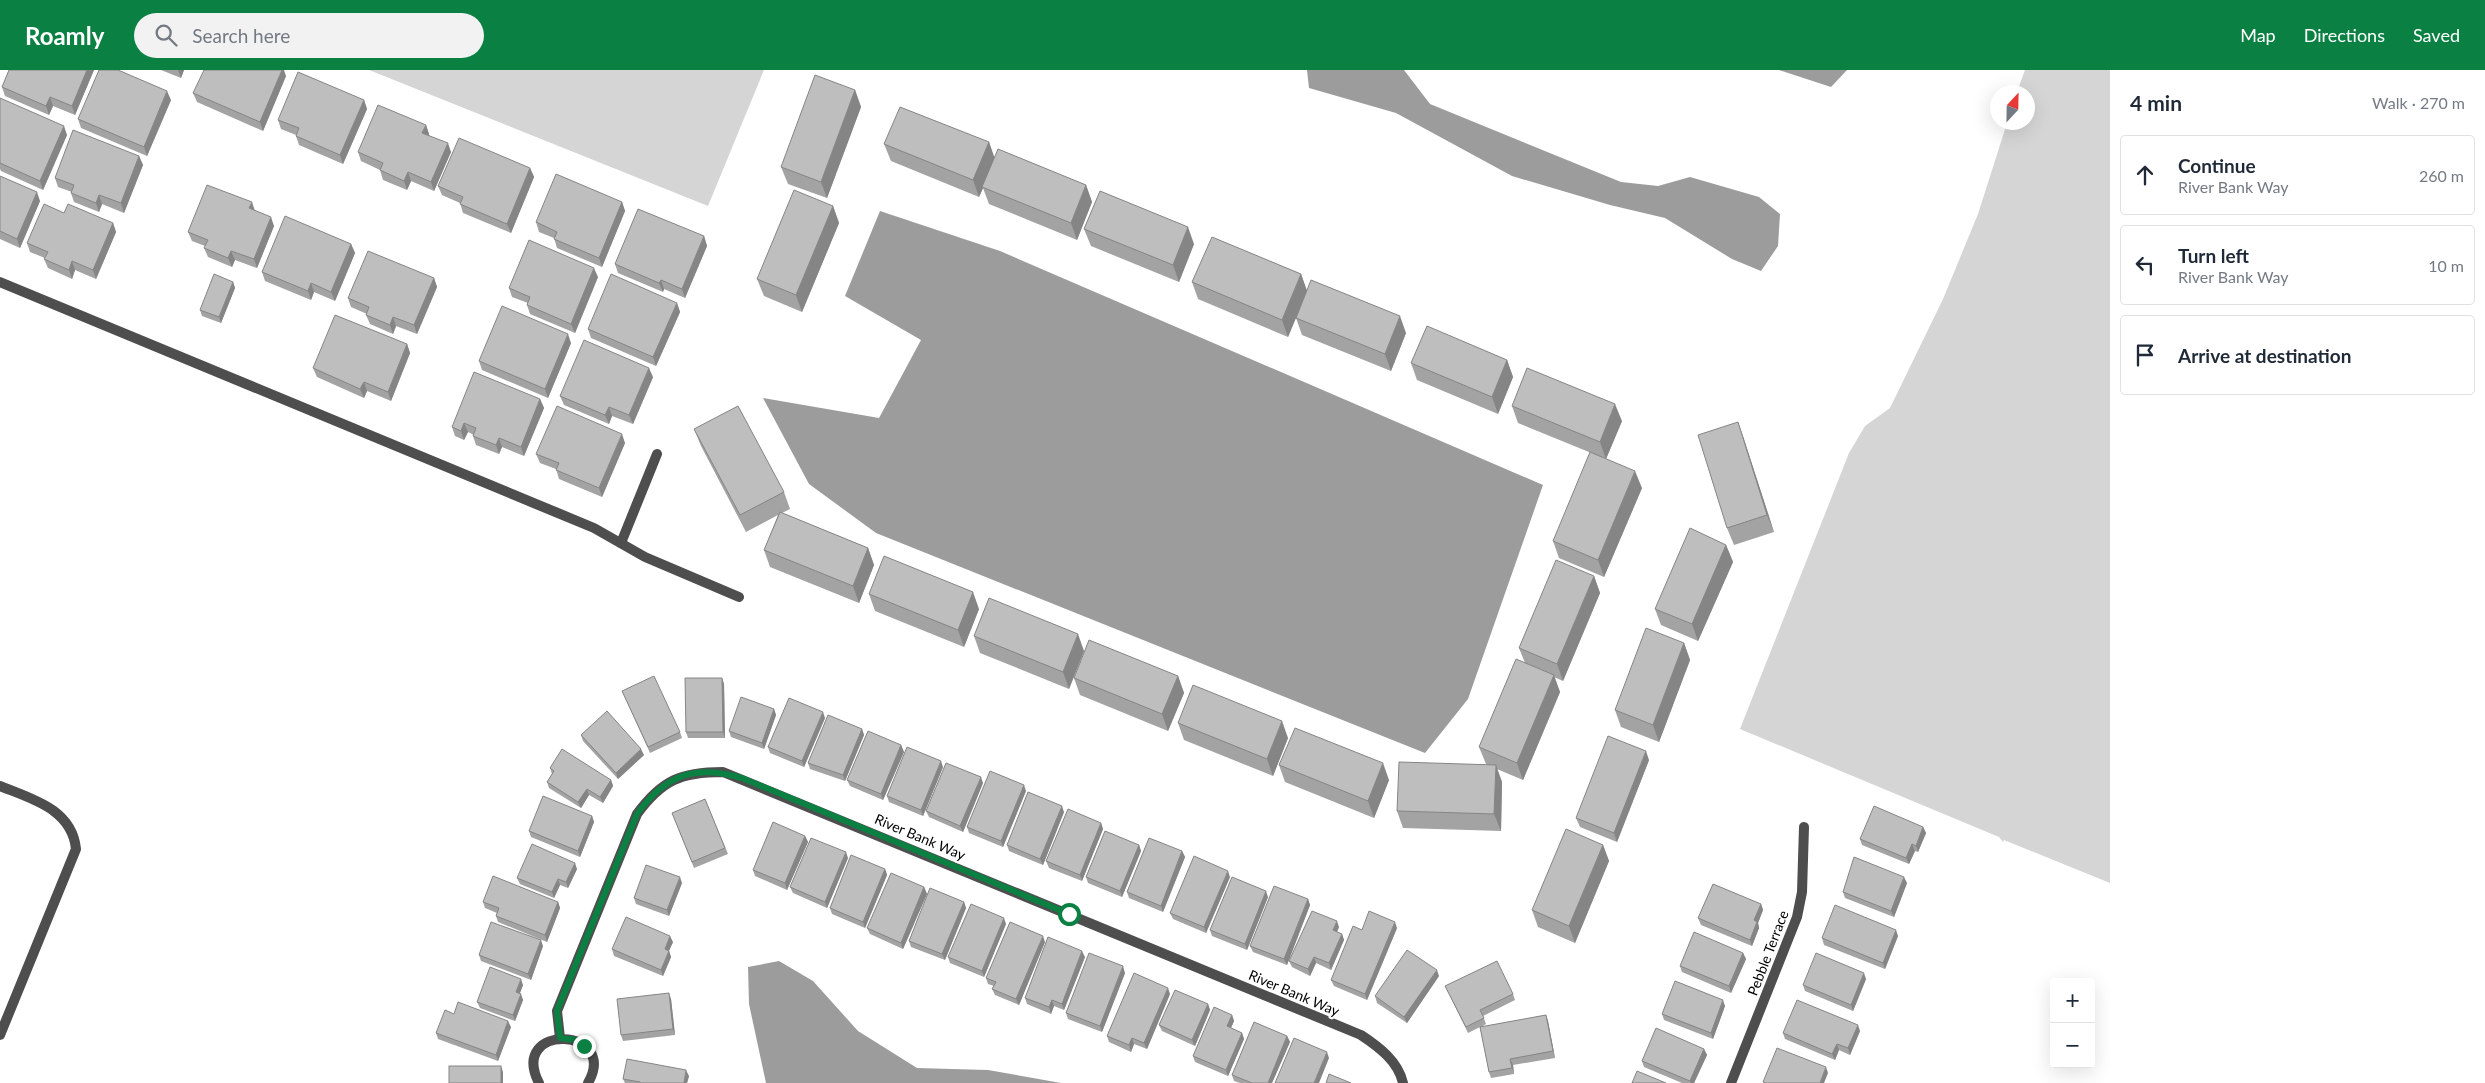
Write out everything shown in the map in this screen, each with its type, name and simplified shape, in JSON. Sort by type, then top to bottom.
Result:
[{"type":"street","points":[[0,282],[594,528],[645,557],[739,597]]},
{"type":"street","points":[[620,543],[658,454]]},
{"type":"street","name":"River Bank Way","points":[[560,1038],[557,1011],[637,814],[650,796],[665,784],[682,775],[723,772],[1361,1035],[1379,1047],[1392,1061],[1403,1083]]},
{"type":"street","points":[[0,786],[46,804],[66,819],[75,837],[76,849],[0,1035]]},
{"type":"street","name":"Pebble Terrace","points":[[1731,1083],[1797,917],[1802,892],[1804,827]]},
{"type":"street","points":[[539,1083],[534,1066],[536,1056],[548,1042],[560,1038],[576,1040],[590,1054],[592,1072],[588,1083]]},
{"type":"shaded area","points":[[369,70],[764,70],[708,206]]},
{"type":"shaded area","points":[[1307,70],[1404,70],[1430,104],[1621,182],[1658,186],[1690,177],[1759,197],[1780,214],[1778,246],[1761,271],[1732,259],[1665,218],[1610,205],[1512,176],[1396,113],[1309,88]]},
{"type":"shaded area","points":[[1779,70],[1847,70],[1831,87]]},
{"type":"shaded area","points":[[2025,70],[2110,70],[2110,883],[2004,840],[2003,842],[1999,837],[1740,729],[1849,453],[1865,426],[1890,408],[1943,299],[1978,214],[2005,130],[2035,130],[2035,85],[2020,85]]},
{"type":"shaded area","points":[[880,211],[1000,251],[1543,485],[1468,699],[1425,753],[876,533],[809,484],[763,398],[879,418],[921,340],[845,296]]},
{"type":"shaded area","points":[[779,961],[813,981],[858,1031],[917,1068],[988,1070],[1061,1083],[766,1083],[749,1004],[748,967]]},
{"type":"building","points":[[9,70],[87,70],[72,106],[50,97],[46,106],[2,87]]},
{"type":"building","points":[[99,70],[118,70],[167,91],[144,147],[78,119]]},
{"type":"building","points":[[204,70],[282,70],[260,122],[193,93]]},
{"type":"building","points":[[298,72],[364,100],[340,155],[296,136],[299,128],[278,120]]},
{"type":"building","points":[[815,75],[855,90],[821,182],[781,167]]},
{"type":"building","points":[[0,98],[64,126],[40,181],[0,163]]},
{"type":"building","points":[[378,105],[426,125],[422,133],[448,143],[431,182],[408,172],[404,181],[380,170],[383,163],[358,152]]},
{"type":"building","points":[[900,107],[989,142],[973,180],[884,144]]},
{"type":"building","points":[[73,130],[139,156],[121,203],[99,195],[96,203],[71,193],[74,185],[55,178]]},
{"type":"building","points":[[459,138],[530,168],[507,224],[460,204],[463,197],[438,186]]},
{"type":"building","points":[[998,149],[1086,185],[1071,223],[982,187]]},
{"type":"building","points":[[556,174],[622,202],[599,258],[554,239],[557,232],[536,222]]},
{"type":"building","points":[[0,176],[37,192],[17,239],[0,231]]},
{"type":"building","points":[[207,185],[252,202],[249,208],[271,217],[254,259],[231,251],[228,258],[204,248],[208,240],[188,232]]},
{"type":"building","points":[[794,190],[833,206],[796,295],[757,279]]},
{"type":"building","points":[[1100,191],[1188,227],[1173,265],[1084,229]]},
{"type":"building","points":[[44,204],[64,213],[68,204],[113,223],[93,270],[72,261],[69,270],[44,259],[48,252],[27,243]]},
{"type":"building","points":[[638,209],[704,236],[682,289],[661,280],[659,283],[615,264]]},
{"type":"building","points":[[285,216],[351,244],[331,292],[311,283],[308,291],[262,272]]},
{"type":"building","points":[[1212,237],[1301,274],[1282,320],[1192,282]]},
{"type":"building","points":[[529,240],[594,268],[571,324],[527,305],[530,297],[509,288]]},
{"type":"building","points":[[368,251],[434,278],[414,325],[393,317],[390,325],[366,315],[369,307],[348,298]]},
{"type":"building","points":[[214,274],[233,282],[219,317],[200,310]]},
{"type":"building","points":[[611,274],[677,303],[653,357],[588,329]]},
{"type":"building","points":[[1311,280],[1400,316],[1385,354],[1296,318]]},
{"type":"building","points":[[502,306],[568,334],[545,389],[479,361]]},
{"type":"building","points":[[335,315],[407,344],[388,392],[364,382],[360,389],[313,368]]},
{"type":"building","points":[[1427,326],[1507,360],[1492,397],[1411,363]]},
{"type":"building","points":[[584,340],[649,368],[629,415],[609,407],[605,415],[560,396]]},
{"type":"building","points":[[1527,368],[1615,404],[1600,442],[1512,406]]},
{"type":"building","points":[[474,372],[540,399],[521,447],[499,438],[496,445],[473,436],[476,428],[464,423],[461,431],[452,427]]},
{"type":"building","points":[[557,406],[622,434],[599,488],[556,470],[559,463],[536,454]]},
{"type":"building","points":[[738,406],[784,492],[740,515],[694,429]]},
{"type":"building","points":[[1738,422],[1767,515],[1727,528],[1698,435]]},
{"type":"building","points":[[1590,452],[1635,471],[1598,560],[1553,541]]},
{"type":"building","points":[[780,512],[868,548],[853,586],[764,550]]},
{"type":"building","points":[[1690,528],[1726,545],[1692,624],[1655,609]]},
{"type":"building","points":[[884,556],[973,592],[958,630],[869,594]]},
{"type":"building","points":[[1556,560],[1594,576],[1557,664],[1519,648]]},
{"type":"building","points":[[989,598],[1078,634],[1063,672],[974,636]]},
{"type":"building","points":[[1646,628],[1684,643],[1653,725],[1615,710]]},
{"type":"building","points":[[1089,640],[1178,676],[1162,714],[1074,678]]},
{"type":"building","points":[[1516,659],[1554,675],[1517,763],[1479,747]]},
{"type":"building","points":[[654,676],[680,732],[648,747],[622,691]]},
{"type":"building","points":[[685,678],[722,678],[723,732],[686,732]]},
{"type":"building","points":[[1193,685],[1282,721],[1267,759],[1178,723]]},
{"type":"building","points":[[741,697],[774,709],[762,743],[729,731]]},
{"type":"building","points":[[789,698],[823,712],[802,761],[768,747]]},
{"type":"building","points":[[607,711],[641,749],[616,773],[581,735]]},
{"type":"building","points":[[828,715],[862,729],[843,775],[808,763]]},
{"type":"building","points":[[1295,728],[1383,763],[1368,801],[1279,765]]},
{"type":"building","points":[[868,731],[901,745],[881,794],[847,780]]},
{"type":"building","points":[[1608,736],[1646,751],[1614,833],[1576,818]]},
{"type":"building","points":[[907,747],[941,761],[921,810],[887,796]]},
{"type":"building","points":[[562,749],[611,780],[600,797],[587,789],[578,802],[547,782],[554,771],[550,768]]},
{"type":"building","points":[[1399,762],[1496,765],[1494,814],[1397,811]]},
{"type":"building","points":[[946,763],[981,777],[960,826],[926,811]]},
{"type":"building","points":[[990,771],[1024,785],[1001,841],[967,827]]},
{"type":"building","points":[[1028,792],[1062,806],[1040,859],[1007,845]]},
{"type":"building","points":[[543,796],[592,816],[578,851],[529,831]]},
{"type":"building","points":[[705,799],[725,848],[692,862],[672,813]]},
{"type":"building","points":[[1874,806],[1923,827],[1916,846],[1912,844],[1906,858],[1860,839]]},
{"type":"building","points":[[1068,809],[1101,823],[1080,875],[1046,861]]},
{"type":"building","points":[[773,822],[805,836],[785,883],[753,870]]},
{"type":"building","points":[[1566,829],[1603,845],[1569,926],[1532,910]]},
{"type":"building","points":[[1105,831],[1139,845],[1120,891],[1086,877]]},
{"type":"building","points":[[811,838],[846,852],[825,902],[790,887]]},
{"type":"building","points":[[1149,838],[1182,851],[1161,906],[1127,892]]},
{"type":"building","points":[[532,844],[575,863],[566,882],[558,879],[552,892],[517,878]]},
{"type":"building","points":[[851,855],[885,869],[863,922],[830,908]]},
{"type":"building","points":[[1194,856],[1228,871],[1204,927],[1170,913]]},
{"type":"building","points":[[1854,857],[1904,877],[1891,911],[1843,892]]},
{"type":"building","points":[[646,865],[680,877],[667,910],[634,898]]},
{"type":"building","points":[[891,873],[924,887],[901,943],[867,928]]},
{"type":"building","points":[[493,876],[558,902],[545,935],[496,916],[499,908],[483,902]]},
{"type":"building","points":[[1232,877],[1266,891],[1245,944],[1210,930]]},
{"type":"building","points":[[1713,884],[1761,904],[1754,920],[1757,922],[1750,940],[1698,918]]},
{"type":"building","points":[[1274,886],[1308,899],[1284,959],[1250,946]]},
{"type":"building","points":[[930,888],[964,902],[942,954],[909,941]]},
{"type":"building","points":[[971,904],[1004,918],[982,971],[948,957]]},
{"type":"building","points":[[1835,905],[1896,930],[1883,963],[1822,938]]},
{"type":"building","points":[[1312,911],[1337,921],[1333,930],[1342,934],[1329,963],[1314,957],[1308,969],[1289,961]]},
{"type":"building","points":[[1369,911],[1395,922],[1365,994],[1331,980],[1353,926],[1362,930]]},
{"type":"building","points":[[626,917],[670,936],[665,949],[669,951],[661,970],[612,949]]},
{"type":"building","points":[[491,922],[541,940],[528,974],[479,955]]},
{"type":"building","points":[[1010,922],[1043,936],[1016,999],[992,989],[996,982],[986,978]]},
{"type":"building","points":[[1694,932],[1743,953],[1729,986],[1680,966]]},
{"type":"building","points":[[1048,937],[1082,951],[1062,1004],[1052,1000],[1049,1007],[1025,998]]},
{"type":"building","points":[[1407,950],[1437,970],[1404,1017],[1375,996]]},
{"type":"building","points":[[1089,953],[1123,966],[1100,1026],[1066,1013]]},
{"type":"building","points":[[1816,953],[1864,973],[1851,1005],[1803,985]]},
{"type":"building","points":[[1497,961],[1513,994],[1480,1010],[1484,1018],[1466,1027],[1445,986]]},
{"type":"building","points":[[490,967],[521,979],[516,992],[521,994],[513,1015],[477,1002]]},
{"type":"building","points":[[1134,973],[1168,988],[1144,1043],[1132,1038],[1129,1045],[1107,1036]]},
{"type":"building","points":[[1675,981],[1723,1000],[1711,1033],[1662,1014]]},
{"type":"building","points":[[1175,990],[1208,1004],[1192,1040],[1159,1025]]},
{"type":"building","points":[[669,993],[673,1029],[621,1035],[617,999]]},
{"type":"building","points":[[1797,1000],[1858,1025],[1848,1048],[1837,1044],[1832,1054],[1783,1033]]},
{"type":"building","points":[[458,1002],[508,1021],[496,1055],[436,1033],[445,1010],[454,1014]]},
{"type":"building","points":[[1214,1007],[1232,1015],[1227,1026],[1242,1033],[1226,1070],[1193,1056]]},
{"type":"building","points":[[1546,1015],[1553,1051],[1510,1059],[1512,1068],[1489,1072],[1480,1027]]},
{"type":"building","points":[[1254,1022],[1287,1036],[1268,1083],[1252,1083],[1232,1075]]},
{"type":"building","points":[[1656,1028],[1704,1049],[1690,1081],[1642,1061]]},
{"type":"building","points":[[1294,1038],[1327,1052],[1314,1083],[1275,1083]]},
{"type":"building","points":[[1777,1048],[1826,1067],[1820,1083],[1763,1082]]},
{"type":"building","points":[[627,1059],[686,1070],[684,1083],[640,1083],[623,1079]]},
{"type":"building","points":[[449,1066],[501,1066],[501,1083],[449,1083]]},
{"type":"building","points":[[1637,1071],[1666,1083],[1632,1083]]},
{"type":"building","points":[[1329,1074],[1351,1083],[1326,1083]]},
{"type":"route","points":[[584,1046],[576,1040],[560,1038],[557,1011],[637,814],[650,796],[665,784],[682,775],[723,772],[742,778],[1069,914]]}]
